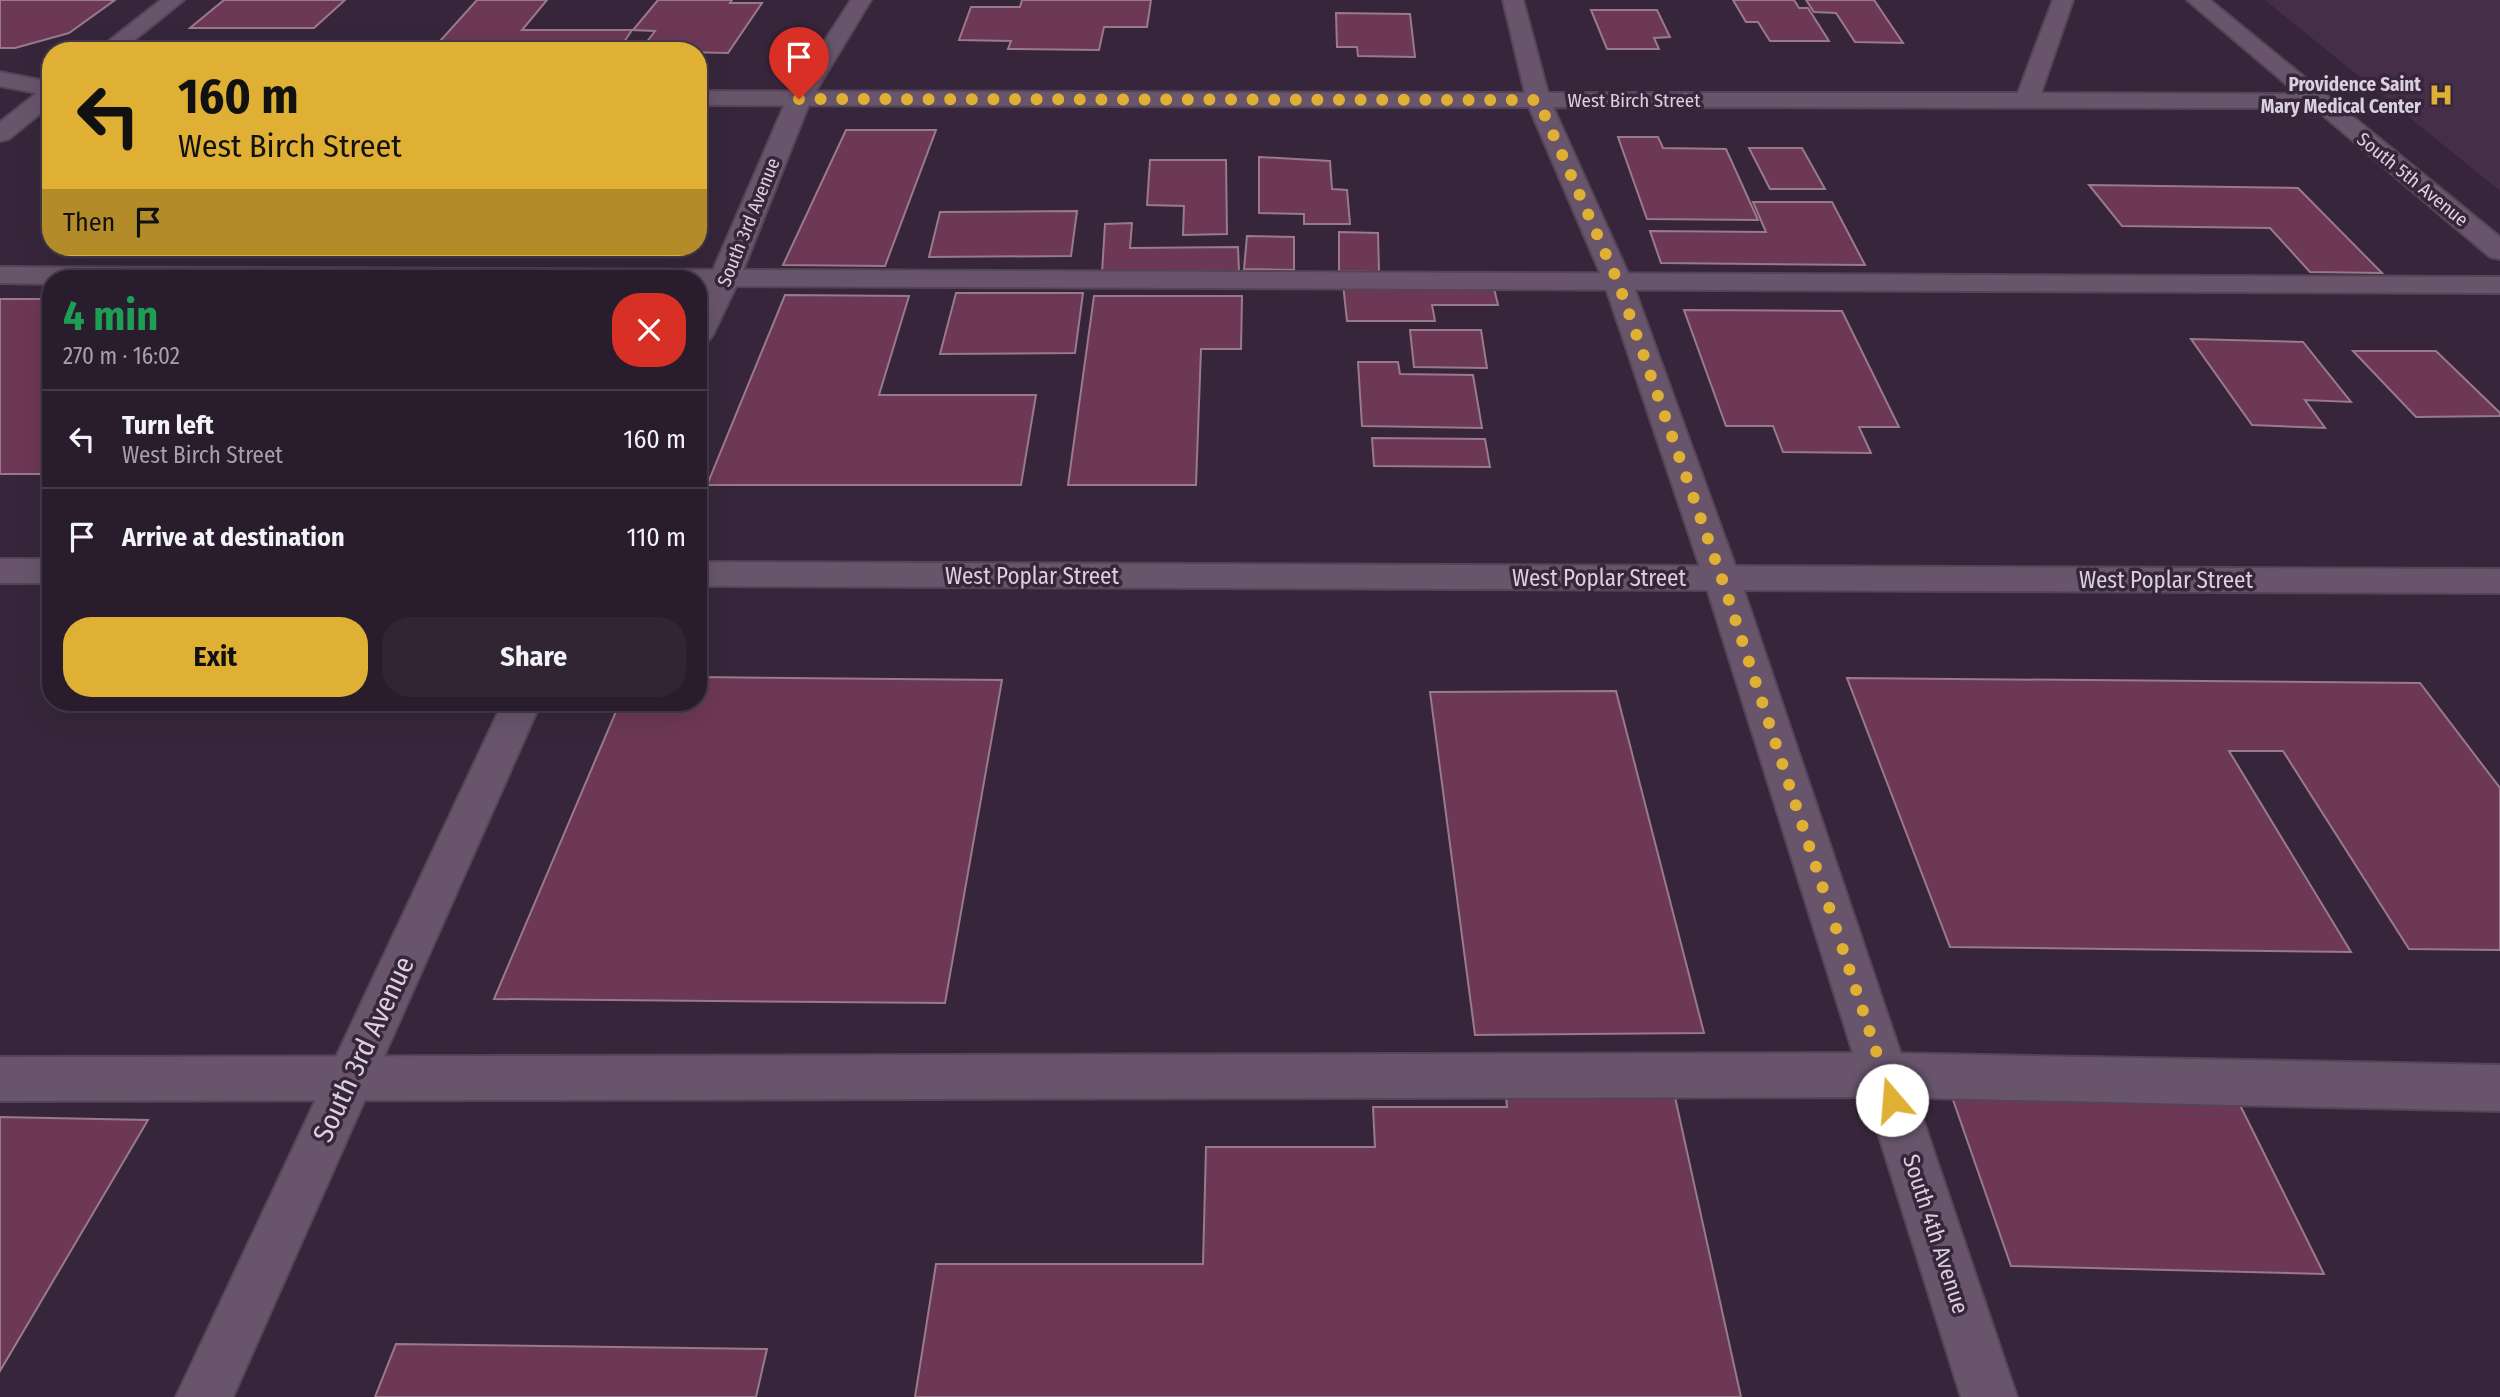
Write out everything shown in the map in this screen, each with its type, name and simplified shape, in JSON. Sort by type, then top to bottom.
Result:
[{"type":"street","points":[[119,42],[174,0]]},
{"type":"street","name":"South 3rd Avenue","points":[[707,317],[726,278],[799,99],[861,0]]},
{"type":"street","name":"South 4th Avenue","points":[[1513,0],[1538,100],[1618,282],[1722,579],[1990,1397]]},
{"type":"street","points":[[2027,101],[2063,0]]},
{"type":"street","name":"South 5th Avenue","points":[[2197,0],[2500,251]]},
{"type":"street","points":[[0,79],[42,89]]},
{"type":"street","name":"West Birch Street","points":[[707,98],[2318,101]]},
{"type":"street","points":[[0,134],[42,99]]},
{"type":"street","points":[[0,275],[42,275]]},
{"type":"street","points":[[707,278],[2500,285]]},
{"type":"street","points":[[0,571],[42,571]]},
{"type":"street","name":"West Poplar Street","points":[[707,574],[2500,580]]},
{"type":"street","name":"South 3rd Avenue","points":[[204,1397],[518,711]]},
{"type":"street","points":[[0,1079],[1884,1075],[2500,1088]]},
{"type":"shaded area","name":"Providence Saint Mary Medical Center","points":[[2265,0],[2500,0],[2500,191]]},
{"type":"building","points":[[0,0],[115,0],[69,33],[15,48],[0,48]]},
{"type":"building","points":[[224,0],[345,0],[314,28],[190,28]]},
{"type":"building","points":[[477,0],[547,0],[522,30],[632,30],[624,42],[439,42]]},
{"type":"building","points":[[658,0],[732,0],[730,3],[762,3],[728,53],[707,53],[707,42],[647,42],[655,31],[633,30]]},
{"type":"building","points":[[1022,0],[1151,0],[1147,27],[1104,27],[1099,50],[1008,49],[1011,41],[959,40],[971,7],[1020,7]]},
{"type":"building","points":[[1733,0],[1794,0],[1799,8],[1808,8],[1829,41],[1770,41],[1758,22],[1746,22]]},
{"type":"building","points":[[1806,0],[1874,0],[1903,43],[1855,42],[1836,13],[1814,12]]},
{"type":"building","points":[[1591,10],[1657,10],[1670,37],[1654,38],[1659,49],[1607,49]]},
{"type":"building","points":[[1336,13],[1410,14],[1415,57],[1358,56],[1357,47],[1337,47]]},
{"type":"building","points":[[846,130],[936,130],[885,266],[783,265]]},
{"type":"building","points":[[1618,137],[1658,137],[1663,148],[1726,149],[1758,220],[1647,219]]},
{"type":"building","points":[[1749,148],[1802,148],[1825,189],[1770,189]]},
{"type":"building","points":[[1259,157],[1330,161],[1332,189],[1347,190],[1350,224],[1304,224],[1304,214],[1259,213]]},
{"type":"building","points":[[1150,160],[1226,160],[1227,234],[1183,235],[1184,206],[1147,205]]},
{"type":"building","points":[[2089,185],[2298,188],[2382,273],[2310,272],[2270,228],[2122,226]]},
{"type":"building","points":[[1753,202],[1832,202],[1865,265],[1661,263],[1650,231],[1766,232]]},
{"type":"building","points":[[1077,211],[1071,256],[929,257],[940,212]]},
{"type":"building","points":[[1132,223],[1130,248],[1238,247],[1239,271],[1102,273],[1105,224]]},
{"type":"building","points":[[1339,232],[1378,233],[1379,272],[1339,271]]},
{"type":"building","points":[[1247,236],[1294,237],[1294,270],[1244,269]]},
{"type":"building","points":[[1343,284],[1493,284],[1498,305],[1432,305],[1435,321],[1347,321]]},
{"type":"building","points":[[956,293],[1083,293],[1075,353],[940,354]]},
{"type":"building","points":[[785,295],[909,296],[879,395],[1036,395],[1021,485],[707,485]]},
{"type":"building","points":[[1094,296],[1242,296],[1241,349],[1201,349],[1196,485],[1068,485]]},
{"type":"building","points":[[0,299],[42,299],[42,474],[0,474]]},
{"type":"building","points":[[1684,310],[1842,311],[1899,427],[1859,427],[1871,453],[1783,452],[1773,426],[1726,426]]},
{"type":"building","points":[[1410,330],[1481,330],[1487,368],[1414,367]]},
{"type":"building","points":[[2191,339],[2303,342],[2351,402],[2305,400],[2325,428],[2252,425]]},
{"type":"building","points":[[2353,351],[2436,351],[2500,413],[2500,416],[2416,417]]},
{"type":"building","points":[[1358,362],[1398,362],[1400,374],[1473,375],[1482,428],[1362,426]]},
{"type":"building","points":[[1372,438],[1485,439],[1490,467],[1374,466]]},
{"type":"building","points":[[707,677],[1002,680],[945,1003],[494,999],[616,711],[707,711]]},
{"type":"building","points":[[1847,678],[2420,683],[2500,788],[2500,950],[2409,949],[2283,751],[2229,751],[2351,952],[1950,947]]},
{"type":"building","points":[[1616,691],[1704,1033],[1475,1035],[1430,692]]},
{"type":"building","points":[[1505,1086],[1673,1088],[1741,1397],[915,1397],[936,1264],[1203,1264],[1206,1147],[1375,1147],[1373,1107],[1507,1107]]},
{"type":"building","points":[[1951,1094],[2238,1101],[2324,1274],[2011,1266]]},
{"type":"building","points":[[0,1117],[148,1120],[0,1371]]},
{"type":"building","points":[[396,1344],[767,1349],[756,1397],[375,1397]]},
{"type":"place","name":"Providence Saint Mary Medical Center","points":[[2441,95]]},
{"type":"route","points":[[799,99],[1538,100],[1618,282],[1722,579],[1892,1100]]}]
